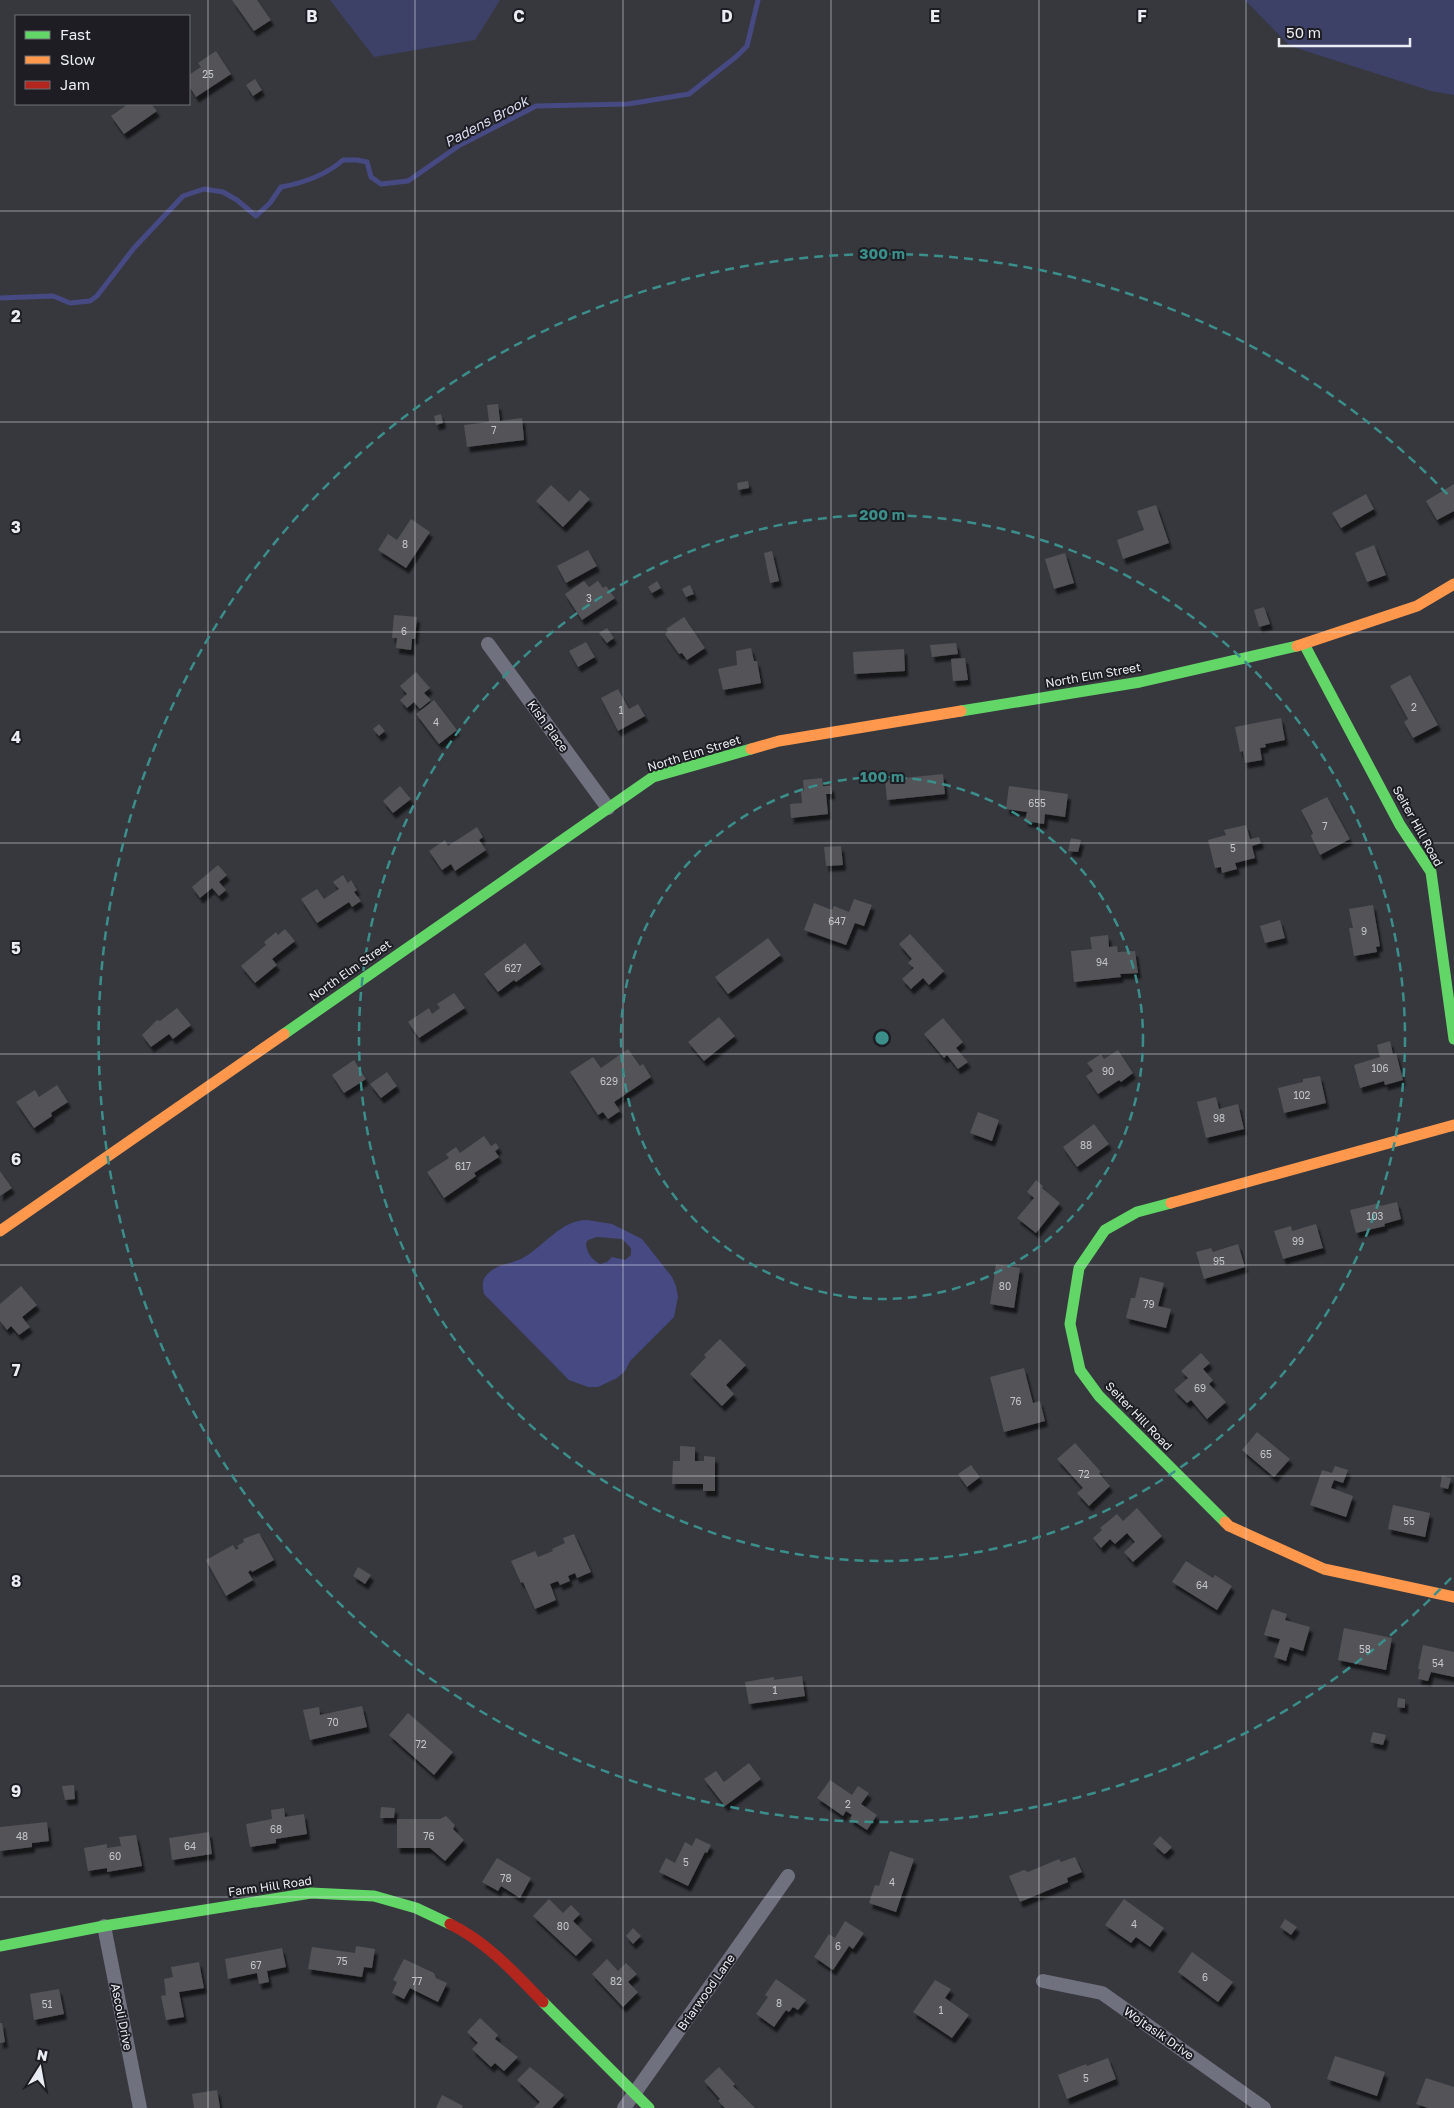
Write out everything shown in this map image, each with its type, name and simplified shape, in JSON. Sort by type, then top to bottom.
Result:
[{"type":"street","name":"North Elm Street","points":[[0,1230],[653,778],[780,741],[1140,682],[1304,644],[1417,606],[1454,584]]},
{"type":"street","name":"Kish Place","points":[[488,644],[608,808]]},
{"type":"street","name":"Seiter Hill Road","points":[[1304,644],[1400,825],[1431,872],[1454,1039]]},
{"type":"street","name":"Seiter Hill Road","points":[[1454,1125],[1136,1212],[1105,1230],[1079,1268],[1070,1324],[1080,1370],[1099,1396],[1229,1526],[1324,1569],[1454,1597]]},
{"type":"street","name":"Briarwood Lane","points":[[624,2108],[788,1876]]},
{"type":"street","name":"Farm Hill Road","points":[[0,1946],[104,1926],[312,1893],[374,1896],[416,1908],[460,1929],[497,1955],[649,2108]]},
{"type":"street","name":"Ascoli Drive","points":[[104,1926],[140,2108]]},
{"type":"street","name":"Wojtasik Drive","points":[[1043,1981],[1102,1993],[1264,2108]]},
{"type":"shaded area","points":[[330,0],[500,0],[475,40],[374,57]]},
{"type":"shaded area","points":[[1245,0],[1454,0],[1454,95],[1431,91],[1290,46]]},
{"type":"shaded area","points":[[587,1220],[612,1224],[642,1239],[672,1277],[678,1297],[674,1317],[630,1361],[625,1371],[617,1378],[598,1387],[588,1387],[569,1380],[484,1294],[483,1287],[484,1278],[493,1269],[521,1259],[560,1229],[577,1221]],"holes":[[[597,1237],[622,1239],[631,1248],[631,1255],[625,1260],[612,1257],[607,1262],[600,1264],[588,1253],[586,1243],[588,1240]]]},
{"type":"building","points":[[232,0],[257,0],[271,20],[254,31]]},
{"type":"building","points":[[216,51],[231,74],[196,97],[190,88],[190,74],[201,67],[198,63]]},
{"type":"building","points":[[255,79],[262,90],[253,96],[246,85]]},
{"type":"building","points":[[127,105],[152,105],[157,111],[124,134],[111,116]]},
{"type":"building","points":[[498,404],[500,421],[522,418],[524,440],[467,447],[464,425],[489,422],[487,405]]},
{"type":"building","points":[[441,414],[443,423],[436,425],[434,416]]},
{"type":"building","points":[[748,481],[749,488],[738,490],[737,483]]},
{"type":"building","points":[[1454,484],[1454,511],[1437,520],[1426,501]]},
{"type":"building","points":[[551,485],[569,502],[580,490],[590,499],[563,527],[536,501]]},
{"type":"building","points":[[1366,494],[1374,509],[1341,528],[1332,513]]},
{"type":"building","points":[[1156,505],[1169,543],[1123,559],[1117,540],[1144,530],[1137,511]]},
{"type":"building","points":[[411,519],[430,532],[406,568],[378,550],[388,534],[397,540]]},
{"type":"building","points":[[1374,545],[1386,575],[1367,582],[1355,553]]},
{"type":"building","points":[[588,550],[597,566],[566,583],[557,566]]},
{"type":"building","points":[[772,551],[779,581],[770,583],[764,553]]},
{"type":"building","points":[[1065,553],[1074,583],[1054,589],[1045,559]]},
{"type":"building","points":[[584,581],[589,587],[598,581],[603,588],[606,586],[615,598],[582,620],[565,594]]},
{"type":"building","points":[[657,581],[661,588],[652,593],[648,587]]},
{"type":"building","points":[[690,585],[694,594],[686,597],[682,589]]},
{"type":"building","points":[[1264,607],[1270,624],[1259,627],[1254,610]]},
{"type":"building","points":[[394,615],[417,617],[415,639],[412,639],[411,650],[396,648],[397,638],[392,638]]},
{"type":"building","points":[[684,617],[705,648],[687,660],[682,653],[679,654],[665,634],[668,631],[666,629]]},
{"type":"building","points":[[607,628],[614,638],[607,643],[599,633]]},
{"type":"building","points":[[586,642],[595,657],[578,667],[569,651]]},
{"type":"building","points":[[956,643],[958,654],[932,657],[930,645]]},
{"type":"building","points":[[751,648],[754,661],[757,661],[761,683],[723,690],[718,669],[737,665],[736,651]]},
{"type":"building","points":[[904,649],[905,671],[854,674],[853,652]]},
{"type":"building","points":[[965,658],[968,680],[953,681],[951,659]]},
{"type":"building","points":[[416,672],[430,688],[424,693],[431,700],[420,709],[414,702],[407,708],[400,700],[407,694],[400,686]]},
{"type":"building","points":[[1410,675],[1438,725],[1413,738],[1404,722],[1408,719],[1390,686]]},
{"type":"building","points":[[618,689],[629,709],[638,704],[645,716],[618,731],[601,698]]},
{"type":"building","points":[[434,700],[457,730],[439,744],[416,714]]},
{"type":"building","points":[[1281,718],[1285,740],[1265,744],[1266,747],[1260,748],[1262,760],[1245,763],[1243,751],[1240,752],[1235,727]]},
{"type":"building","points":[[379,724],[385,731],[379,736],[373,729]]},
{"type":"building","points":[[943,774],[945,794],[887,800],[885,780]]},
{"type":"building","points":[[822,778],[823,786],[831,786],[832,794],[826,794],[828,814],[791,818],[790,804],[802,803],[801,791],[804,791],[803,780]]},
{"type":"building","points":[[400,786],[411,799],[393,813],[383,801]]},
{"type":"building","points":[[1009,786],[1068,794],[1065,817],[1045,814],[1044,824],[1025,821],[1027,812],[1006,809]]},
{"type":"building","points":[[1327,797],[1350,839],[1320,855],[1311,836],[1313,833],[1301,810]]},
{"type":"building","points":[[1246,825],[1250,839],[1259,837],[1261,843],[1252,846],[1255,858],[1235,863],[1237,869],[1222,873],[1221,867],[1215,868],[1208,840],[1226,835],[1224,830]]},
{"type":"building","points":[[477,827],[483,837],[479,840],[486,850],[455,871],[451,864],[442,870],[429,851],[445,840],[448,846]]},
{"type":"building","points":[[1071,838],[1081,840],[1078,852],[1068,851]]},
{"type":"building","points":[[841,846],[843,865],[826,866],[824,847]]},
{"type":"building","points":[[218,865],[227,875],[219,882],[226,890],[219,896],[212,888],[200,898],[192,887]]},
{"type":"building","points":[[343,875],[348,883],[351,880],[357,890],[354,892],[361,901],[352,907],[349,902],[317,923],[301,899],[317,889],[324,899],[339,889],[333,882]]},
{"type":"building","points":[[854,899],[872,905],[864,926],[855,923],[846,945],[804,930],[814,903],[832,910],[834,906],[849,912]]},
{"type":"building","points":[[1373,905],[1380,946],[1376,947],[1377,952],[1354,956],[1349,928],[1353,928],[1349,909]]},
{"type":"building","points":[[1280,920],[1285,938],[1265,943],[1260,926]]},
{"type":"building","points":[[285,929],[295,941],[272,959],[277,965],[255,983],[241,966],[266,945],[264,942],[276,932],[278,935]]},
{"type":"building","points":[[910,934],[944,971],[929,985],[923,978],[911,989],[902,979],[914,968],[908,963],[912,959],[899,944]]},
{"type":"building","points":[[1108,935],[1109,947],[1117,946],[1118,952],[1135,951],[1138,973],[1120,974],[1121,977],[1074,982],[1071,951],[1092,949],[1090,937]]},
{"type":"building","points":[[768,938],[781,955],[728,994],[715,977]]},
{"type":"building","points":[[525,943],[541,964],[498,992],[484,974]]},
{"type":"building","points":[[454,993],[465,1008],[419,1038],[408,1022],[429,1008],[432,1014],[440,1008],[437,1004]]},
{"type":"building","points":[[177,1008],[191,1025],[173,1039],[169,1034],[151,1047],[142,1035],[157,1020],[160,1021]]},
{"type":"building","points":[[719,1017],[735,1036],[704,1061],[688,1042]]},
{"type":"building","points":[[943,1018],[963,1042],[956,1048],[968,1062],[958,1069],[947,1055],[944,1058],[924,1034]]},
{"type":"building","points":[[1390,1041],[1393,1054],[1396,1053],[1403,1080],[1385,1085],[1384,1081],[1360,1088],[1354,1065],[1380,1057],[1377,1045]]},
{"type":"building","points":[[628,1049],[640,1066],[643,1064],[651,1077],[614,1102],[620,1111],[608,1119],[603,1112],[598,1115],[570,1072],[593,1057],[601,1068]]},
{"type":"building","points":[[1118,1050],[1133,1073],[1121,1082],[1119,1080],[1098,1094],[1086,1076],[1093,1071],[1087,1063],[1101,1054],[1104,1059]]},
{"type":"building","points":[[354,1060],[366,1079],[344,1093],[332,1075]]},
{"type":"building","points":[[387,1072],[397,1086],[381,1098],[370,1084]]},
{"type":"building","points":[[1320,1076],[1326,1103],[1284,1113],[1278,1088],[1303,1082],[1303,1079]]},
{"type":"building","points":[[57,1085],[68,1102],[51,1113],[52,1116],[34,1128],[16,1102],[35,1090],[39,1097]]},
{"type":"building","points":[[1216,1097],[1219,1109],[1238,1104],[1244,1129],[1206,1138],[1197,1102]]},
{"type":"building","points":[[978,1112],[999,1120],[992,1141],[970,1133]]},
{"type":"building","points":[[1094,1124],[1109,1144],[1077,1167],[1063,1147]]},
{"type":"building","points":[[484,1136],[491,1146],[496,1143],[499,1148],[495,1151],[499,1157],[474,1173],[476,1176],[444,1198],[427,1172],[449,1158],[446,1154],[456,1147],[460,1153]]},
{"type":"building","points":[[0,1171],[12,1188],[0,1196]]},
{"type":"building","points":[[1036,1180],[1043,1186],[1042,1188],[1060,1203],[1036,1233],[1017,1218],[1034,1198],[1027,1192]]},
{"type":"building","points":[[1397,1202],[1401,1219],[1384,1224],[1385,1226],[1356,1233],[1350,1210],[1379,1203],[1380,1206]]},
{"type":"building","points":[[1316,1224],[1323,1248],[1283,1259],[1274,1231],[1291,1226],[1292,1231]]},
{"type":"building","points":[[1238,1244],[1245,1267],[1204,1279],[1196,1252],[1211,1248],[1213,1252]]},
{"type":"building","points":[[996,1264],[1020,1268],[1014,1308],[990,1304]]},
{"type":"building","points":[[1140,1277],[1164,1283],[1158,1306],[1171,1309],[1166,1328],[1126,1318],[1131,1298],[1135,1298]]},
{"type":"building","points":[[21,1286],[37,1305],[22,1317],[30,1327],[19,1335],[11,1326],[7,1330],[0,1321],[0,1304]]},
{"type":"building","points":[[720,1339],[746,1365],[726,1385],[734,1394],[722,1406],[690,1374],[706,1357],[704,1355]]},
{"type":"building","points":[[1201,1353],[1210,1363],[1203,1369],[1213,1380],[1209,1384],[1226,1402],[1207,1419],[1191,1400],[1187,1403],[1174,1390],[1188,1378],[1181,1371]]},
{"type":"building","points":[[1024,1368],[1033,1403],[1040,1401],[1045,1421],[1004,1432],[990,1377]]},
{"type":"building","points":[[1257,1432],[1290,1459],[1274,1477],[1242,1450]]},
{"type":"building","points":[[1075,1443],[1101,1472],[1099,1473],[1110,1486],[1089,1506],[1077,1493],[1083,1488],[1057,1459]]},
{"type":"building","points":[[680,1446],[695,1447],[695,1461],[704,1461],[704,1456],[715,1457],[715,1491],[703,1491],[703,1484],[672,1484],[673,1461],[680,1461]]},
{"type":"building","points":[[971,1465],[980,1477],[967,1487],[958,1474]]},
{"type":"building","points":[[1335,1466],[1348,1470],[1343,1483],[1334,1480],[1331,1488],[1353,1496],[1346,1517],[1310,1505],[1322,1470],[1332,1473]]},
{"type":"building","points":[[1442,1476],[1451,1478],[1448,1489],[1440,1487]]},
{"type":"building","points":[[1393,1505],[1430,1513],[1425,1537],[1388,1529]]},
{"type":"building","points":[[1137,1508],[1162,1536],[1133,1562],[1124,1552],[1135,1542],[1127,1533],[1115,1544],[1110,1539],[1101,1548],[1093,1538],[1102,1530],[1100,1528],[1117,1514],[1123,1521]]},
{"type":"building","points":[[259,1533],[274,1560],[252,1572],[251,1570],[248,1572],[253,1580],[226,1596],[206,1560],[233,1545],[236,1550],[239,1548],[237,1546],[244,1542],[243,1539]]},
{"type":"building","points":[[574,1534],[591,1572],[577,1578],[575,1573],[568,1576],[570,1581],[560,1585],[558,1581],[550,1584],[556,1600],[535,1609],[511,1561],[535,1551],[538,1557],[553,1551],[552,1549],[565,1543],[563,1538]]},
{"type":"building","points":[[1186,1561],[1213,1578],[1215,1575],[1232,1586],[1217,1610],[1172,1582]]},
{"type":"building","points":[[358,1567],[371,1575],[365,1584],[353,1576]]},
{"type":"building","points":[[1272,1609],[1287,1614],[1285,1620],[1310,1627],[1303,1651],[1290,1647],[1286,1661],[1274,1657],[1280,1639],[1264,1635]]},
{"type":"building","points":[[1344,1628],[1392,1638],[1386,1670],[1338,1660]]},
{"type":"building","points":[[1423,1645],[1454,1652],[1454,1677],[1431,1672],[1428,1681],[1418,1679]]},
{"type":"building","points":[[802,1676],[805,1696],[749,1704],[745,1682],[774,1677],[774,1680]]},
{"type":"building","points":[[1398,1698],[1405,1699],[1405,1708],[1397,1707]]},
{"type":"building","points":[[362,1706],[367,1727],[310,1740],[303,1710],[319,1707],[320,1715]]},
{"type":"building","points":[[408,1713],[453,1752],[434,1775],[389,1735]]},
{"type":"building","points":[[1373,1732],[1386,1735],[1383,1745],[1370,1742]]},
{"type":"building","points":[[749,1763],[761,1779],[725,1806],[704,1779],[716,1771],[724,1782]]},
{"type":"building","points":[[830,1780],[852,1795],[858,1786],[869,1793],[861,1804],[877,1815],[867,1830],[850,1819],[852,1815],[846,1811],[843,1816],[817,1798]]},
{"type":"building","points":[[74,1785],[75,1799],[65,1800],[62,1786]]},
{"type":"building","points":[[381,1807],[395,1808],[394,1818],[380,1818]]},
{"type":"building","points":[[284,1808],[285,1817],[304,1814],[307,1834],[276,1839],[276,1843],[250,1847],[246,1824],[272,1819],[271,1810]]},
{"type":"building","points":[[446,1816],[455,1825],[453,1829],[464,1840],[445,1861],[430,1848],[397,1848],[397,1819],[440,1819]]},
{"type":"building","points":[[47,1822],[49,1841],[32,1843],[32,1847],[0,1851],[0,1827]]},
{"type":"building","points":[[209,1832],[212,1854],[172,1860],[169,1838]]},
{"type":"building","points":[[136,1835],[142,1866],[107,1872],[107,1868],[88,1871],[84,1848],[107,1844],[107,1848],[121,1846],[119,1837]]},
{"type":"building","points":[[1160,1836],[1172,1847],[1164,1854],[1153,1844]]},
{"type":"building","points":[[696,1838],[711,1845],[707,1853],[705,1852],[688,1886],[659,1872],[666,1858],[675,1863],[685,1842],[692,1846]]},
{"type":"building","points":[[890,1851],[914,1859],[896,1912],[869,1903],[875,1885],[879,1886]]},
{"type":"building","points":[[1075,1857],[1082,1872],[1067,1878],[1068,1882],[1020,1902],[1009,1876],[1024,1870],[1028,1872],[1059,1859],[1061,1862]]},
{"type":"building","points":[[497,1858],[531,1878],[520,1898],[501,1886],[498,1891],[482,1882]]},
{"type":"building","points":[[549,1899],[563,1913],[571,1905],[580,1914],[573,1921],[592,1940],[576,1956],[533,1916]]},
{"type":"building","points":[[1124,1899],[1164,1928],[1150,1947],[1136,1937],[1131,1943],[1105,1925]]},
{"type":"building","points":[[1285,1919],[1297,1927],[1291,1935],[1280,1927]]},
{"type":"building","points":[[845,1921],[864,1933],[853,1949],[849,1946],[833,1970],[814,1957],[829,1934],[835,1938]]},
{"type":"building","points":[[633,1928],[641,1936],[633,1944],[626,1936]]},
{"type":"building","points":[[356,1946],[375,1949],[372,1968],[364,1967],[362,1977],[308,1969],[312,1947],[355,1953]]},
{"type":"building","points":[[282,1948],[286,1967],[267,1971],[269,1982],[259,1984],[257,1973],[228,1979],[225,1959]]},
{"type":"building","points":[[1192,1952],[1233,1982],[1218,2002],[1178,1972]]},
{"type":"building","points":[[404,1959],[434,1973],[436,1978],[447,1983],[438,2002],[410,1988],[404,1999],[392,1993],[397,1982],[393,1980]]},
{"type":"building","points":[[607,1959],[618,1971],[626,1963],[637,1974],[628,1982],[638,1992],[623,2007],[592,1974]]},
{"type":"building","points":[[199,1962],[204,1988],[179,1992],[184,2017],[166,2020],[161,1996],[166,1995],[164,1979],[173,1977],[171,1967]]},
{"type":"building","points":[[776,1979],[806,2000],[798,2010],[793,2007],[789,2012],[786,2010],[774,2027],[756,2014],[768,1997],[765,1995]]},
{"type":"building","points":[[935,1980],[951,1989],[945,1998],[969,2015],[952,2038],[913,2012]]},
{"type":"building","points":[[59,1989],[64,2014],[34,2020],[30,1994]]},
{"type":"building","points":[[480,2018],[498,2035],[495,2039],[518,2057],[504,2071],[495,2063],[491,2067],[472,2049],[478,2043],[467,2032]]},
{"type":"building","points":[[0,2023],[2,2023],[5,2042],[0,2043]]},
{"type":"building","points":[[1335,2056],[1385,2072],[1377,2096],[1327,2079]]},
{"type":"building","points":[[1108,2058],[1116,2079],[1067,2099],[1058,2075]]},
{"type":"building","points":[[530,2067],[564,2095],[552,2108],[534,2108],[540,2102],[517,2080]]},
{"type":"building","points":[[719,2067],[735,2084],[733,2086],[755,2108],[725,2108],[718,2101],[720,2099],[704,2081]]},
{"type":"building","points":[[1426,2078],[1454,2087],[1454,2108],[1428,2108],[1416,2104]]},
{"type":"building","points":[[217,2090],[220,2108],[194,2108],[192,2094]]},
{"type":"building","points":[[442,2095],[463,2106],[462,2108],[436,2108]]},
{"type":"waterway","name":"Padens Brook","points":[[0,298],[53,296],[70,303],[90,301],[97,296],[134,248],[183,196],[204,189],[223,192],[237,200],[256,216],[270,203],[281,187],[314,178],[343,160],[367,162],[371,177],[381,184],[408,181],[460,145],[536,106],[628,104],[689,94],[747,46],[758,0]]},
{"type":"traffic: fast","points":[[1304,644],[1400,825],[1431,872],[1454,1039]]},
{"type":"traffic: fast","points":[[961,711],[1140,682],[1297,646]]},
{"type":"traffic: fast","points":[[284,1034],[653,777],[751,749]]},
{"type":"traffic: fast","points":[[1171,1203],[1137,1212],[1105,1230],[1079,1268],[1070,1324],[1080,1370],[1099,1396],[1225,1522]]},
{"type":"traffic: fast","points":[[0,1946],[104,1926],[311,1893],[374,1896],[416,1908],[450,1924]]},
{"type":"traffic: fast","points":[[543,2002],[649,2108]]},
{"type":"traffic: slow","points":[[1297,646],[1417,606],[1454,584]]},
{"type":"traffic: slow","points":[[751,749],[779,741],[961,711]]},
{"type":"traffic: slow","points":[[0,1231],[284,1034]]},
{"type":"traffic: slow","points":[[1171,1203],[1454,1125]]},
{"type":"traffic: slow","points":[[1225,1522],[1229,1526],[1324,1569],[1454,1597]]},
{"type":"traffic: jam","points":[[450,1924],[488,1949],[511,1969],[543,2002]]}]
